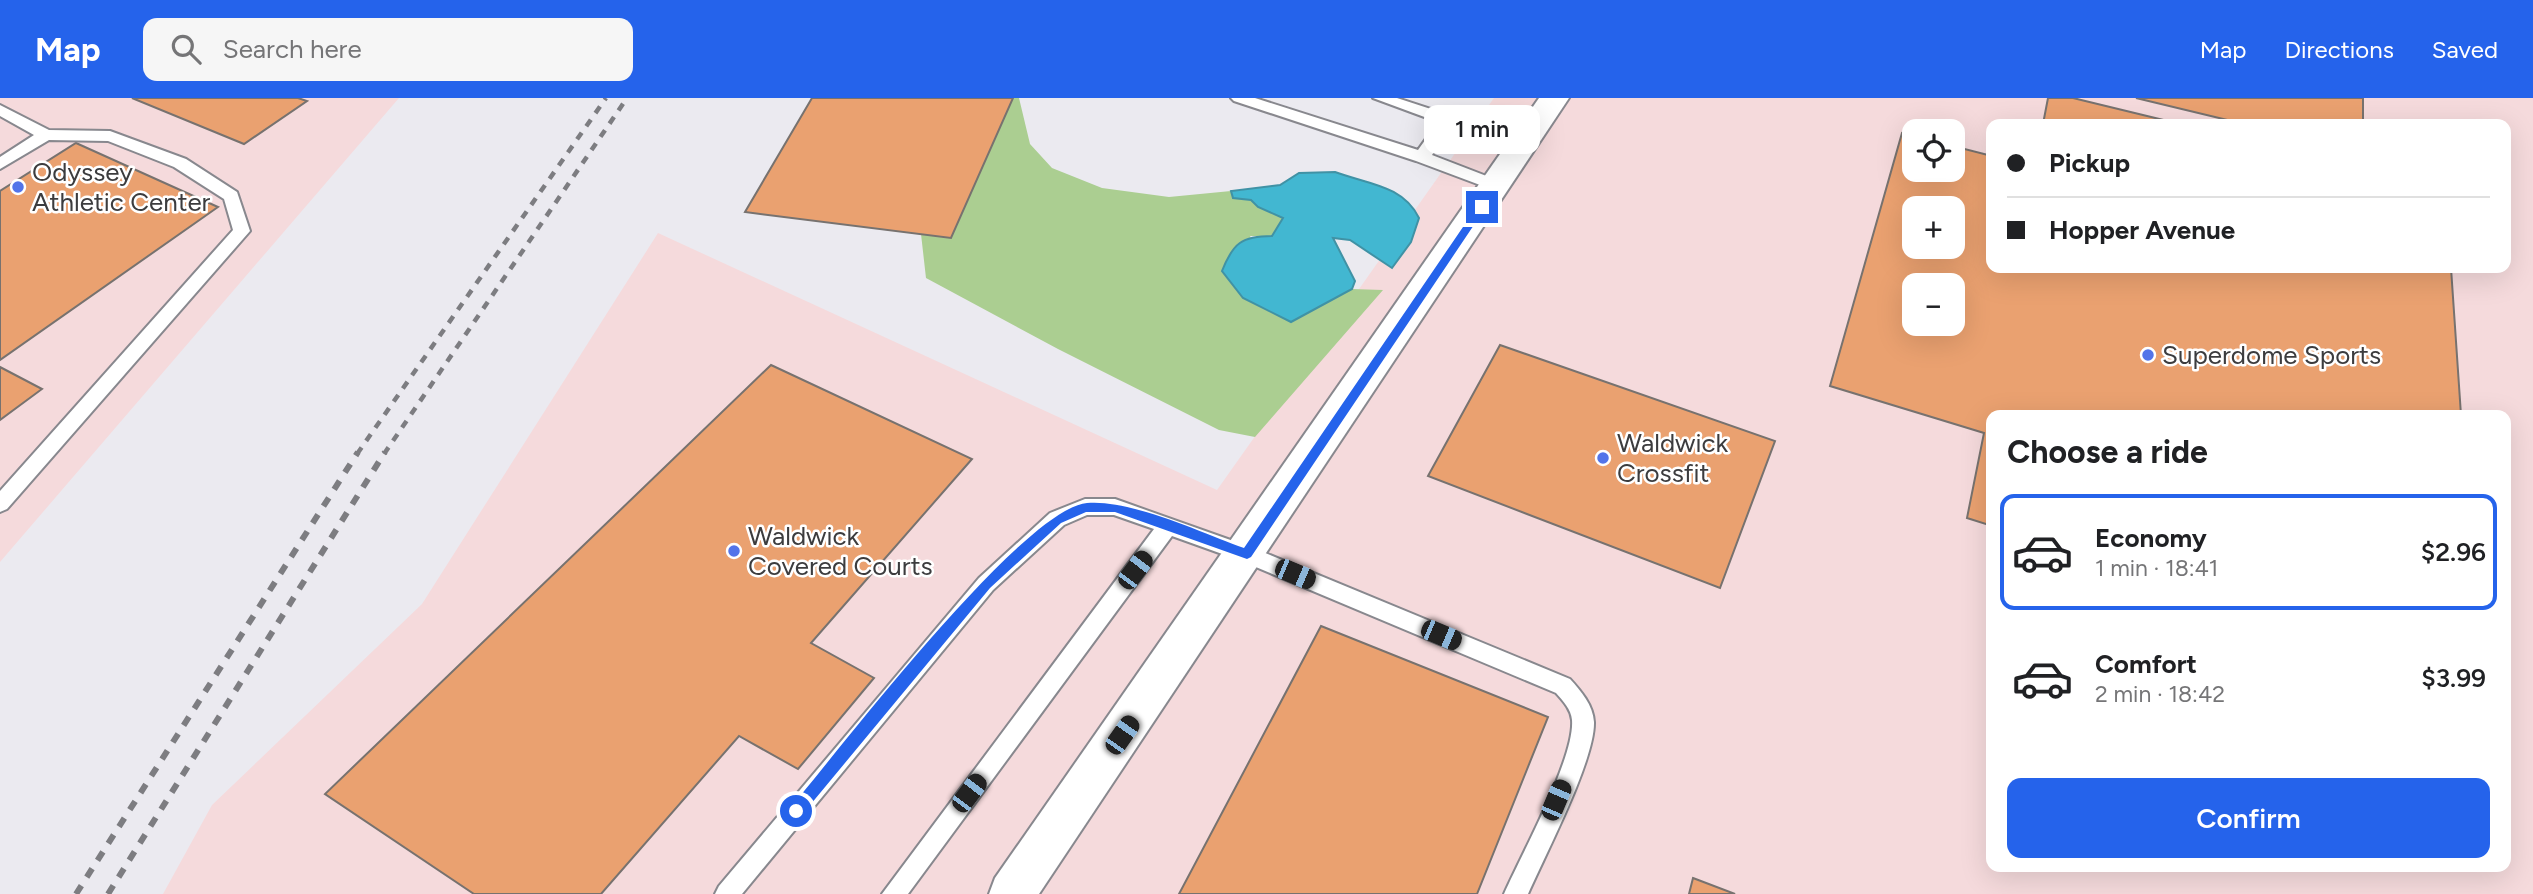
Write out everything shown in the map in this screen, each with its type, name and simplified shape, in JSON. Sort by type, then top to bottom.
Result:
[{"type":"street","points":[[1012,894],[1247,554],[1554,98]]},
{"type":"lane","points":[[1240,98],[1422,157],[1496,186]]},
{"type":"lane","points":[[1387,100],[1523,145]]},
{"type":"lane","points":[[0,110],[46,135],[110,136],[180,163],[231,196],[242,231],[0,504]]},
{"type":"lane","points":[[1422,157],[1447,121]]},
{"type":"lane","points":[[0,164],[46,135]]},
{"type":"lane","points":[[727,894],[986,584],[1057,519],[1085,507],[1115,507],[1247,554],[1563,686],[1578,702],[1583,725],[1576,753],[1516,894]]},
{"type":"lane","points":[[894,894],[1168,526]]},
{"type":"shaded area","points":[[0,98],[399,98],[0,562]]},
{"type":"shaded area","points":[[1494,98],[2533,98],[2533,894],[163,894],[212,805],[422,604],[658,233],[1217,490]]},
{"type":"green space","points":[[1013,98],[1019,98],[1030,144],[1052,168],[1102,188],[1169,197],[1231,191],[1233,198],[1251,200],[1258,207],[1284,218],[1272,236],[1250,236],[1291,322],[1352,289],[1383,290],[1255,437],[1219,430],[1058,349],[926,278],[921,234]]},
{"type":"water","points":[[1335,172],[1394,192],[1412,207],[1419,218],[1411,242],[1392,268],[1350,240],[1333,238],[1355,281],[1352,289],[1291,322],[1243,298],[1222,271],[1230,254],[1240,243],[1253,238],[1272,236],[1283,218],[1258,207],[1251,200],[1233,198],[1231,191],[1280,185],[1299,173]]},
{"type":"building","points":[[132,98],[298,98],[307,101],[244,144]]},
{"type":"building","points":[[812,98],[1013,98],[951,238],[745,212]]},
{"type":"building","points":[[2048,98],[2073,98],[2159,119],[2044,119]]},
{"type":"building","points":[[2136,98],[2363,98],[2363,119],[2223,119]]},
{"type":"building","name":"Superdome Sports","points":[[1902,133],[1902,182],[1965,182],[1965,149],[1986,154],[1986,273],[2451,273],[2461,410],[1986,410],[1986,524],[1967,518],[1984,433],[1830,386]]},
{"type":"building","points":[[76,143],[218,207],[0,360],[0,191]]},
{"type":"building","name":"Waldwick Crossfit","points":[[1500,345],[1775,441],[1720,588],[1428,476]]},
{"type":"building","name":"Waldwick Covered Courts","points":[[771,365],[972,459],[811,643],[874,678],[798,769],[739,736],[601,894],[474,894],[325,794]]},
{"type":"building","points":[[0,367],[42,389],[0,420]]},
{"type":"building","points":[[1321,626],[1548,717],[1477,894],[1179,894]]},
{"type":"building","points":[[1693,878],[1735,894],[1689,894]]},
{"type":"railway","points":[[357,454],[606,98]]},
{"type":"railway","points":[[384,454],[627,98]]},
{"type":"railway","points":[[76,894],[358,452]]},
{"type":"railway","points":[[108,894],[385,452]]},
{"type":"place","name":"Odyssey Athletic Center","points":[[18,187]]},
{"type":"place","name":"Superdome Sports","points":[[2148,355]]},
{"type":"place","name":"Waldwick Crossfit","points":[[1603,458]]},
{"type":"place","name":"Waldwick Covered Courts","points":[[734,551]]},
{"type":"route","points":[[796,811],[986,584],[1057,519],[1085,507],[1115,507],[1247,554],[1482,207]]}]
